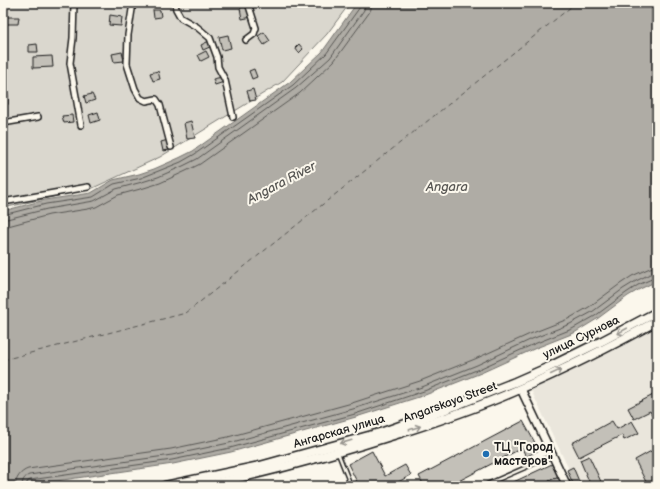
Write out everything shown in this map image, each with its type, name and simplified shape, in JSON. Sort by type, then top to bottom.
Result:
[{"type":"main road","name":"улица Сурнова","points":[[515,382],[602,341],[657,312]]},
{"type":"main road","name":"улица Сурнова","points":[[521,389],[602,350],[657,321]]},
{"type":"main road","name":"Ангарская улица","points":[[164,486],[260,466],[369,436],[431,415],[515,382]]},
{"type":"main road","name":"Angarskaya Street","points":[[202,486],[233,481],[338,452],[436,422],[521,389]]},
{"type":"main road","points":[[521,389],[567,486]]},
{"type":"street","points":[[74,3],[73,38],[70,63],[81,125]]},
{"type":"street","points":[[133,3],[128,36],[127,64],[135,89],[140,98],[146,101],[156,99],[160,104],[172,147]]},
{"type":"street","points":[[174,3],[181,18],[197,27],[210,38],[217,57],[218,67],[225,80],[233,117]]},
{"type":"street","points":[[246,40],[254,34],[256,28],[248,3]]},
{"type":"street","points":[[3,123],[38,117]]},
{"type":"street","points":[[3,202],[88,188]]},
{"type":"lane","points":[[338,452],[351,486]]},
{"type":"lane","points":[[483,486],[552,456]]},
{"type":"shaded area","points":[[3,3],[350,3],[327,34],[282,82],[160,157],[93,188],[3,208]]},
{"type":"shaded area","points":[[657,328],[657,486],[577,486],[531,390]]},
{"type":"water","name":"Angara","points":[[357,3],[657,3],[657,281],[628,296],[597,319],[574,333],[536,348],[481,373],[425,395],[356,417],[231,452],[173,464],[42,483],[3,486],[3,211],[45,200],[91,193],[113,180],[154,169],[193,151],[290,82],[322,52]]},
{"type":"building","points":[[249,6],[252,17],[242,19],[240,8]]},
{"type":"building","points":[[153,10],[160,10],[161,17],[154,18]]},
{"type":"building","points":[[110,15],[122,17],[121,26],[109,25]]},
{"type":"building","points":[[6,17],[19,17],[18,24],[6,24]]},
{"type":"building","points":[[264,32],[270,41],[264,45],[258,36]]},
{"type":"building","points":[[228,35],[231,48],[222,50],[219,37]]},
{"type":"building","points":[[209,41],[212,46],[203,50],[201,45]]},
{"type":"building","points":[[37,44],[38,52],[29,52],[29,45]]},
{"type":"building","points":[[299,44],[303,49],[299,53],[295,48]]},
{"type":"building","points":[[206,51],[209,57],[201,61],[198,55]]},
{"type":"building","points":[[122,52],[124,61],[114,62],[112,54]]},
{"type":"building","points":[[52,56],[53,67],[33,68],[33,57]]},
{"type":"building","points":[[254,69],[257,77],[252,79],[249,71]]},
{"type":"building","points":[[158,71],[160,79],[153,81],[150,73]]},
{"type":"building","points":[[222,77],[224,82],[215,85],[213,79]]},
{"type":"building","points":[[253,89],[256,100],[250,101],[247,91]]},
{"type":"building","points":[[92,94],[95,100],[86,103],[84,96]]},
{"type":"building","points":[[3,95],[8,95],[8,104],[3,104]]},
{"type":"building","points":[[98,112],[100,120],[91,123],[89,115]]},
{"type":"building","points":[[72,115],[73,122],[64,123],[62,116]]},
{"type":"building","points":[[191,121],[195,138],[187,139],[184,123]]},
{"type":"building","points":[[168,140],[170,150],[163,151],[161,142]]},
{"type":"building","points":[[657,393],[657,416],[653,417],[650,411],[634,419],[628,408]]},
{"type":"building","name":"ТЦ \"Город мастеров\"","points":[[523,421],[539,450],[526,457],[522,448],[449,486],[424,486],[419,476]]},
{"type":"building","points":[[612,421],[617,429],[632,421],[639,433],[624,440],[622,435],[579,457],[572,443]]},
{"type":"building","points":[[653,450],[657,458],[657,464],[653,466],[657,473],[657,486],[648,486],[635,460]]},
{"type":"building","points":[[372,451],[385,476],[405,465],[411,475],[391,486],[359,486],[348,464]]},
{"type":"building","points":[[589,456],[603,486],[591,486],[580,460]]},
{"type":"building","points":[[552,464],[559,479],[557,478],[549,481],[548,485],[505,486]]},
{"type":"building","points":[[573,467],[581,486],[574,486],[567,470]]},
{"type":"building","points":[[557,478],[561,480],[564,486],[547,486],[549,481]]},
{"type":"ferry route","points":[[3,360],[186,313],[576,3]]},
{"type":"place","name":"ТЦ \"Город мастеров\"","points":[[486,454]]},
{"type":"water label","name":"Angara River","points":[[281,182]]}]
